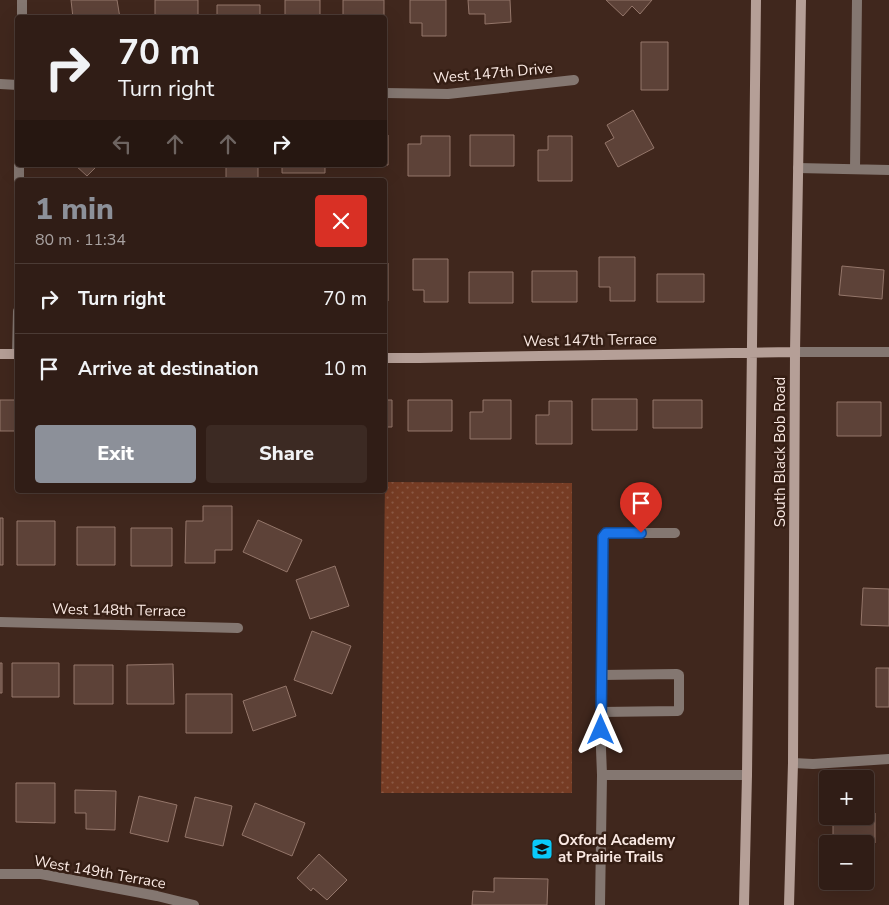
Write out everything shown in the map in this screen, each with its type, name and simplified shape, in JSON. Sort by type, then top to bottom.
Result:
[{"type":"main road","name":"South Black Bob Road","points":[[744,905],[756,0]]},
{"type":"main road","name":"South Black Bob Road","points":[[789,905],[793,763],[801,0]]},
{"type":"main road","name":"West 147th Terrace","points":[[387,358],[796,352]]},
{"type":"main road","points":[[0,354],[15,354]]},
{"type":"street","points":[[22,0],[22,15]]},
{"type":"street","points":[[855,169],[857,0]]},
{"type":"street","name":"West 147th Drive","points":[[387,93],[448,94],[574,80]]},
{"type":"street","points":[[0,84],[15,84]]},
{"type":"street","points":[[798,168],[889,170]]},
{"type":"street","points":[[796,352],[889,352]]},
{"type":"street","points":[[600,905],[603,537],[606,533],[675,533]]},
{"type":"street","name":"West 148th Terrace","points":[[0,622],[238,628]]},
{"type":"street","points":[[601,675],[679,675],[678,711],[601,712]]},
{"type":"street","points":[[793,763],[813,764],[889,759]]},
{"type":"street","points":[[602,775],[747,775]]},
{"type":"street","name":"West 149th Terrace","points":[[0,874],[41,874],[194,905]]},
{"type":"shaded area","points":[[387,482],[572,483],[572,793],[381,793],[385,493],[387,493]]},
{"type":"building","points":[[71,0],[117,0],[120,15],[73,15]]},
{"type":"building","points":[[155,0],[198,0],[198,15],[155,15]]},
{"type":"building","points":[[285,0],[320,0],[320,15],[285,15]]},
{"type":"building","points":[[343,0],[384,0],[384,15],[343,15]]},
{"type":"building","points":[[410,0],[446,0],[446,36],[422,36],[422,23],[410,23]]},
{"type":"building","points":[[468,0],[510,0],[511,22],[485,24],[485,14],[469,14]]},
{"type":"building","points":[[606,0],[652,0],[640,14],[632,6],[623,16]]},
{"type":"building","points":[[217,5],[260,5],[260,15],[217,15]]},
{"type":"building","points":[[641,42],[668,42],[668,90],[641,90]]},
{"type":"building","points":[[633,110],[654,148],[618,167],[605,143],[614,138],[607,125]]},
{"type":"building","points":[[387,135],[388,135],[387,165]]},
{"type":"building","points":[[470,135],[514,135],[514,166],[470,166]]},
{"type":"building","points":[[421,136],[450,136],[450,176],[408,176],[408,144],[421,144]]},
{"type":"building","points":[[548,136],[572,136],[572,181],[538,181],[538,150],[548,150]]},
{"type":"building","points":[[77,167],[96,167],[87,176]]},
{"type":"building","points":[[226,167],[258,167],[258,178],[226,178]]},
{"type":"building","points":[[282,167],[325,167],[325,173],[282,173]]},
{"type":"building","points":[[599,257],[635,257],[635,301],[610,301],[610,287],[599,287]]},
{"type":"building","points":[[413,259],[448,259],[448,302],[424,302],[424,290],[413,290]]},
{"type":"building","points":[[387,263],[388,263],[387,301]]},
{"type":"building","points":[[842,266],[884,270],[882,299],[839,295]]},
{"type":"building","points":[[532,271],[577,271],[577,302],[532,302]]},
{"type":"building","points":[[469,272],[513,272],[513,303],[469,303]]},
{"type":"building","points":[[657,274],[704,274],[704,302],[657,302]]},
{"type":"building","points":[[592,399],[637,399],[637,430],[592,430]]},
{"type":"building","points":[[0,400],[15,400],[15,431],[0,431]]},
{"type":"building","points":[[387,400],[392,400],[392,427],[387,427]]},
{"type":"building","points":[[408,400],[452,400],[452,431],[408,431]]},
{"type":"building","points":[[483,400],[511,400],[511,439],[470,439],[470,412],[483,412]]},
{"type":"building","points":[[653,400],[702,400],[702,428],[653,428]]},
{"type":"building","points":[[549,401],[572,401],[572,444],[536,444],[536,415],[549,415]]},
{"type":"building","points":[[837,402],[881,402],[881,436],[837,436]]},
{"type":"building","points":[[203,506],[232,506],[232,550],[215,550],[215,563],[185,563],[186,521],[203,521]]},
{"type":"building","points":[[0,518],[3,518],[3,565],[0,565]]},
{"type":"building","points":[[258,520],[302,540],[287,572],[243,552]]},
{"type":"building","points":[[17,521],[55,521],[55,565],[17,565]]},
{"type":"building","points":[[77,527],[115,527],[115,565],[77,565]]},
{"type":"building","points":[[131,528],[172,528],[172,566],[131,566]]},
{"type":"building","points":[[335,566],[349,606],[310,619],[296,580]]},
{"type":"building","points":[[863,588],[889,589],[889,626],[861,625]]},
{"type":"building","points":[[312,631],[351,646],[332,694],[294,680]]},
{"type":"building","points":[[0,663],[2,663],[2,693],[0,693]]},
{"type":"building","points":[[12,663],[59,663],[59,697],[12,697]]},
{"type":"building","points":[[173,664],[174,704],[127,704],[127,665]]},
{"type":"building","points":[[74,665],[113,665],[113,704],[74,704]]},
{"type":"building","points":[[876,668],[889,668],[889,707],[876,707]]},
{"type":"building","points":[[286,686],[296,716],[253,731],[243,701]]},
{"type":"building","points":[[186,694],[232,694],[232,733],[186,733]]},
{"type":"building","points":[[16,783],[55,783],[55,823],[16,822]]},
{"type":"building","points":[[75,790],[116,791],[115,830],[86,829],[86,813],[75,813]]},
{"type":"building","points":[[139,796],[177,805],[168,842],[130,833]]},
{"type":"building","points":[[195,797],[232,806],[223,846],[185,837]]},
{"type":"building","points":[[255,803],[305,823],[292,856],[242,835]]},
{"type":"building","points":[[875,813],[875,843],[874,835],[833,835],[833,825],[874,825]]},
{"type":"building","points":[[319,854],[347,880],[327,900],[313,888],[311,891],[297,878]]},
{"type":"building","points":[[494,878],[548,879],[547,905],[472,905],[473,891],[494,892]]},
{"type":"place","name":"Oxford Academy at Prairie Trails","points":[[542,849]]},
{"type":"route","points":[[601,730],[603,537],[606,533],[641,533]]}]
